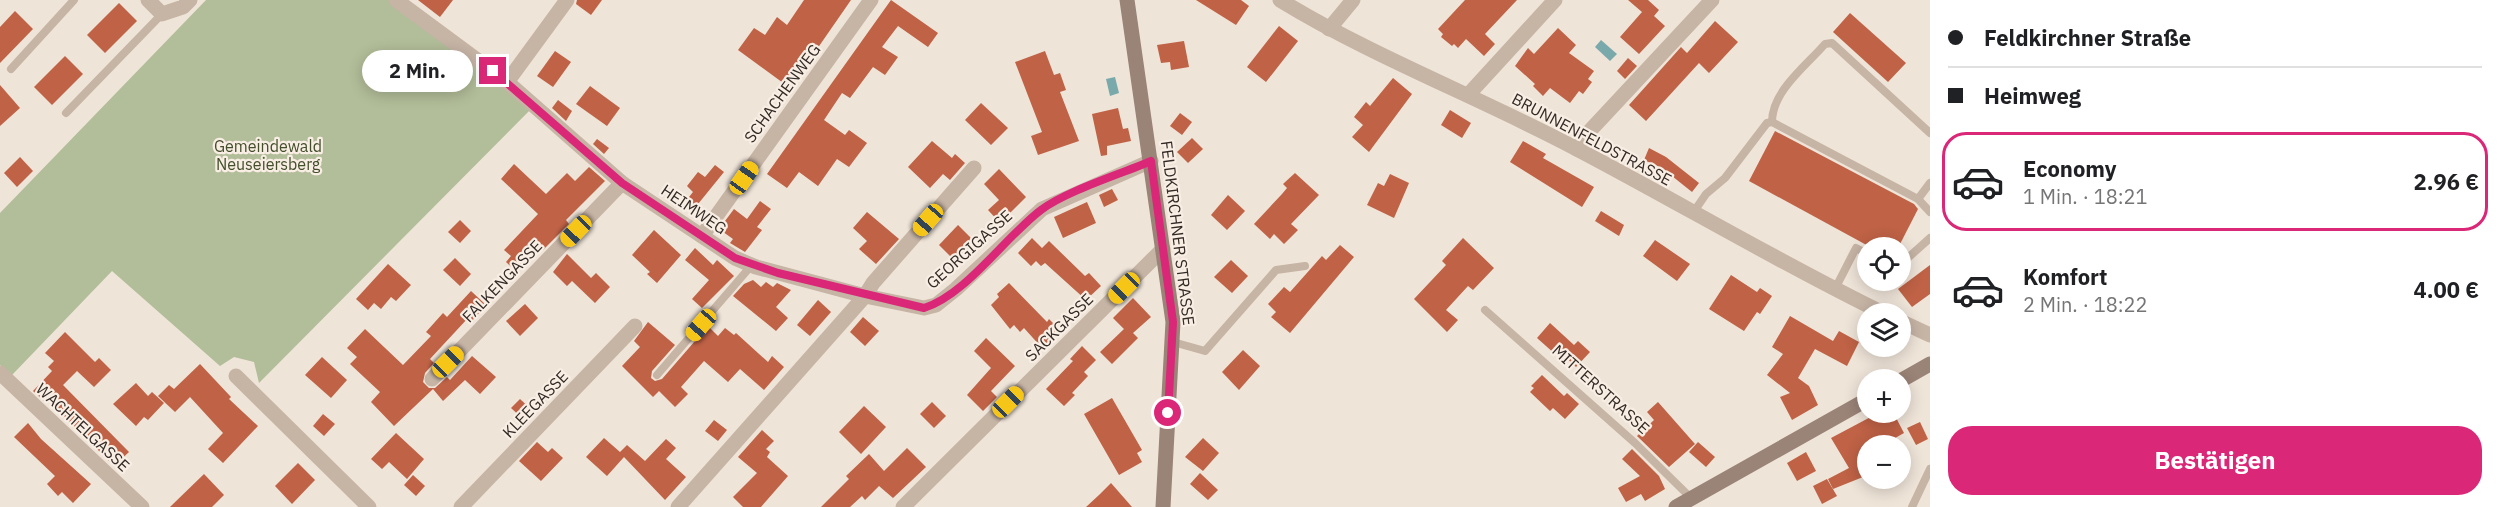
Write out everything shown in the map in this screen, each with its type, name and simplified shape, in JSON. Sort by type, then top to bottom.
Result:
[{"type":"street","points":[[148,0],[162,14],[183,7],[190,0]]},
{"type":"street","points":[[507,82],[567,0]]},
{"type":"street","name":"SCHACHENWEG","points":[[702,236],[871,0]]},
{"type":"street","name":"FELDKIRCHNER STRASSE","points":[[1127,0],[1173,322],[1163,507]]},
{"type":"street","name":"BRUNNENFELDSTRASSE","points":[[1280,0],[1329,29],[1577,149],[1863,303]]},
{"type":"street","points":[[1329,29],[1353,0]]},
{"type":"street","points":[[1468,95],[1555,0]]},
{"type":"street","points":[[1577,149],[1585,136],[1712,0]]},
{"type":"street","name":"HEIMWEG","points":[[398,1],[507,82],[622,183],[702,236],[751,266],[865,296]]},
{"type":"street","name":"GEORGIGASSE","points":[[865,296],[924,308],[936,305],[1042,208],[1151,161]]},
{"type":"street","points":[[678,507],[865,296],[873,283],[974,168]]},
{"type":"street","name":"FALKENGASSE","points":[[432,379],[622,183]]},
{"type":"street","name":"SACKGASSE","points":[[903,507],[1163,249]]},
{"type":"street","name":"KLEEGASSE","points":[[461,507],[635,326]]},
{"type":"street","points":[[1911,326],[1930,335]]},
{"type":"street","points":[[1911,375],[1930,364]]},
{"type":"street","points":[[236,376],[369,507]]},
{"type":"street","name":"WACHTELGASSE","points":[[3,383],[142,507]]},
{"type":"street","points":[[1676,507],[1857,405]]},
{"type":"lane","points":[[11,69],[74,0]]},
{"type":"lane","points":[[66,114],[162,14]]},
{"type":"lane","points":[[1772,122],[1772,112],[1777,98],[1826,44],[1832,43],[1930,133]]},
{"type":"lane","points":[[1693,213],[1706,194],[1725,178],[1767,123],[1772,122],[1918,199],[1930,212]]},
{"type":"lane","points":[[1918,199],[1930,183]]},
{"type":"lane","points":[[1911,255],[1930,238]]},
{"type":"lane","points":[[1835,289],[1857,248]]},
{"type":"lane","points":[[657,375],[751,266]]},
{"type":"lane","points":[[1173,342],[1205,351],[1276,270],[1305,266]]},
{"type":"lane","name":"MITTERSTRASSE","points":[[1485,310],[1635,443],[1691,498]]},
{"type":"lane","points":[[1912,507],[1930,469]]},
{"type":"green space","name":"Gemeindewald Neuseiersberg","points":[[206,0],[391,0],[534,106],[259,383],[254,362],[234,357],[220,366],[112,271],[12,375],[0,365],[0,213]]},
{"type":"water","points":[[1601,40],[1617,54],[1610,61],[1595,47]]},
{"type":"water","points":[[1115,77],[1119,93],[1110,96],[1106,79]]},
{"type":"building","points":[[418,0],[453,0],[440,17]]},
{"type":"building","points":[[577,0],[602,0],[591,15],[576,4]]},
{"type":"building","points":[[804,0],[851,0],[790,88],[738,50],[754,28],[765,35],[777,17],[787,25]]},
{"type":"building","points":[[891,0],[938,33],[928,47],[898,26],[882,47],[898,57],[885,75],[873,67],[850,98],[842,93],[824,120],[845,135],[849,130],[867,143],[849,167],[837,159],[818,186],[799,172],[787,188],[767,174]]},
{"type":"building","points":[[1196,0],[1241,0],[1249,6],[1236,25]]},
{"type":"building","points":[[1465,0],[1517,0],[1485,34],[1495,44],[1484,56],[1466,39],[1458,48],[1454,44],[1452,46],[1441,37],[1443,34],[1438,29]]},
{"type":"building","points":[[1628,0],[1648,0],[1659,10],[1654,16],[1665,26],[1639,54],[1620,37],[1642,12]]},
{"type":"building","points":[[119,3],[137,21],[105,53],[87,35]]},
{"type":"building","points":[[15,11],[33,29],[0,63],[0,27]]},
{"type":"building","points":[[1850,13],[1906,63],[1888,82],[1833,32]]},
{"type":"building","points":[[1715,21],[1738,42],[1709,73],[1699,63],[1646,121],[1629,105],[1681,47],[1687,53]]},
{"type":"building","points":[[1279,26],[1298,41],[1266,82],[1247,67]]},
{"type":"building","points":[[1558,28],[1576,45],[1569,53],[1594,71],[1588,79],[1592,82],[1583,94],[1579,91],[1570,103],[1550,88],[1543,96],[1533,86],[1535,84],[1515,66],[1528,48],[1534,54]]},
{"type":"building","points":[[1184,41],[1189,67],[1171,70],[1170,62],[1161,63],[1157,45]]},
{"type":"building","points":[[555,51],[571,62],[553,87],[537,76]]},
{"type":"building","points":[[1045,51],[1054,75],[1060,73],[1066,90],[1060,92],[1079,141],[1038,155],[1031,136],[1042,132],[1015,62]]},
{"type":"building","points":[[65,56],[83,74],[52,105],[34,87]]},
{"type":"building","points":[[1628,58],[1637,66],[1625,79],[1617,71]]},
{"type":"building","points":[[1393,78],[1412,94],[1369,152],[1352,137],[1363,125],[1354,117],[1366,102],[1370,106]]},
{"type":"building","points":[[0,85],[20,108],[0,126]]},
{"type":"building","points":[[590,86],[620,108],[607,126],[576,104]]},
{"type":"building","points":[[558,100],[572,111],[566,121],[552,108]]},
{"type":"building","points":[[981,103],[1008,128],[991,145],[965,120]]},
{"type":"building","points":[[1118,108],[1123,129],[1128,128],[1131,141],[1107,146],[1107,155],[1101,156],[1092,114]]},
{"type":"building","points":[[1450,110],[1471,123],[1462,138],[1441,125]]},
{"type":"building","points":[[1180,113],[1192,122],[1182,135],[1170,126]]},
{"type":"building","points":[[1775,131],[1914,204],[1918,209],[1904,237],[1857,237],[1857,240],[1749,181]]},
{"type":"building","points":[[1192,138],[1203,149],[1188,163],[1177,152]]},
{"type":"building","points":[[597,139],[609,148],[604,154],[593,144]]},
{"type":"building","points":[[932,141],[952,158],[955,154],[965,163],[950,180],[943,174],[930,188],[908,167]]},
{"type":"building","points":[[1523,141],[1546,154],[1543,158],[1594,187],[1582,207],[1510,162]]},
{"type":"building","points":[[1649,148],[1666,157],[1699,183],[1692,192],[1662,168],[1644,160]]},
{"type":"building","points":[[20,157],[33,171],[17,187],[4,173]]},
{"type":"building","points":[[514,164],[546,194],[567,173],[575,181],[589,167],[605,181],[566,220],[569,224],[543,250],[540,247],[517,272],[506,262],[511,256],[504,250],[538,214],[501,179]]},
{"type":"building","points":[[715,165],[724,172],[694,209],[685,202],[693,192],[687,186],[698,172],[705,177]]},
{"type":"building","points":[[999,169],[1026,197],[1000,223],[988,210],[999,200],[984,184]]},
{"type":"building","points":[[1295,173],[1319,195],[1291,224],[1298,230],[1284,244],[1274,234],[1270,239],[1254,224],[1287,188],[1283,184]]},
{"type":"building","points":[[1390,174],[1409,183],[1394,218],[1367,205],[1378,183],[1384,186]]},
{"type":"building","points":[[1112,189],[1118,200],[1104,207],[1099,195]]},
{"type":"building","points":[[1228,195],[1245,211],[1227,230],[1211,215]]},
{"type":"building","points":[[760,201],[771,209],[757,227],[762,230],[745,252],[730,243],[733,239],[719,229],[734,209],[747,219]]},
{"type":"building","points":[[1087,202],[1096,223],[1063,238],[1054,217]]},
{"type":"building","points":[[1601,211],[1624,225],[1619,236],[1595,221]]},
{"type":"building","points":[[867,212],[899,239],[876,264],[859,249],[867,241],[853,228]]},
{"type":"building","points":[[460,220],[471,231],[460,243],[448,232]]},
{"type":"building","points":[[958,225],[978,245],[959,265],[939,245]]},
{"type":"building","points":[[654,230],[681,255],[657,283],[647,274],[650,272],[632,255]]},
{"type":"building","points":[[1032,238],[1042,248],[1049,241],[1085,276],[1089,273],[1101,286],[1086,300],[1045,263],[1041,266],[1036,261],[1031,266],[1018,253]]},
{"type":"building","points":[[1463,238],[1494,268],[1473,290],[1468,286],[1446,310],[1458,320],[1447,332],[1414,299],[1446,265],[1442,261]]},
{"type":"building","points":[[1655,240],[1690,264],[1677,281],[1643,256]]},
{"type":"building","points":[[1340,245],[1354,257],[1290,333],[1271,317],[1276,312],[1268,304],[1284,287],[1290,292],[1322,256],[1326,260]]},
{"type":"building","points":[[695,248],[713,265],[717,260],[734,276],[702,308],[692,299],[709,280],[685,260]]},
{"type":"building","points":[[567,254],[591,278],[596,273],[610,287],[595,303],[572,281],[567,286],[553,272]]},
{"type":"building","points":[[455,258],[471,274],[460,286],[443,270]]},
{"type":"building","points":[[1231,260],[1248,276],[1232,293],[1214,277]]},
{"type":"building","points":[[388,264],[411,285],[396,301],[391,297],[381,309],[374,303],[368,310],[356,299]]},
{"type":"building","points":[[1930,265],[1930,294],[1912,307],[1900,291],[1911,291],[1911,279]]},
{"type":"building","points":[[1731,275],[1757,292],[1760,288],[1772,296],[1760,314],[1757,312],[1744,331],[1709,309]]},
{"type":"building","points":[[753,280],[761,287],[766,282],[773,287],[777,283],[791,290],[776,307],[788,318],[776,331],[733,296],[744,284]]},
{"type":"building","points":[[1009,283],[1047,322],[1049,319],[1060,330],[1042,348],[1024,328],[1020,332],[1014,325],[1010,329],[991,305],[999,297],[997,294]]},
{"type":"building","points":[[471,291],[486,305],[471,322],[468,318],[430,359],[434,363],[425,373],[423,382],[429,388],[435,388],[447,377],[450,380],[472,356],[496,377],[480,394],[465,380],[443,401],[433,389],[394,426],[371,402],[380,392],[350,364],[357,357],[347,348],[365,329],[403,365],[431,336],[426,332],[443,313],[447,317]]},
{"type":"building","points":[[1133,298],[1151,317],[1133,333],[1138,338],[1112,364],[1100,352],[1124,329],[1113,318]]},
{"type":"building","points":[[818,300],[831,312],[810,336],[797,325]]},
{"type":"building","points":[[525,304],[538,318],[520,336],[506,321]]},
{"type":"building","points":[[1790,316],[1833,341],[1839,331],[1857,341],[1857,346],[1847,366],[1815,349],[1798,378],[1809,386],[1818,405],[1792,420],[1780,397],[1790,393],[1767,375],[1783,354],[1772,347]]},
{"type":"building","points":[[863,317],[879,331],[865,346],[850,332]]},
{"type":"building","points":[[648,322],[675,345],[652,371],[651,378],[655,381],[662,379],[708,326],[718,336],[725,328],[734,335],[736,333],[768,362],[772,356],[784,367],[764,390],[740,369],[728,382],[704,361],[681,387],[688,394],[675,407],[659,391],[653,397],[622,366],[640,347],[634,341]]},
{"type":"building","points":[[1550,323],[1574,345],[1578,341],[1590,352],[1576,367],[1560,352],[1555,354],[1537,338]]},
{"type":"building","points":[[65,332],[95,362],[99,358],[111,370],[94,387],[77,371],[63,385],[129,452],[114,466],[48,400],[46,403],[33,391],[52,371],[48,367],[54,361],[45,353]]},
{"type":"building","points":[[986,338],[1015,366],[991,391],[997,397],[983,411],[967,395],[991,368],[974,351]]},
{"type":"building","points":[[1082,346],[1096,360],[1084,372],[1088,376],[1072,393],[1075,395],[1064,406],[1046,389],[1073,361],[1070,359]]},
{"type":"building","points":[[1243,350],[1260,366],[1239,390],[1222,372]]},
{"type":"building","points":[[322,357],[347,380],[331,398],[305,375]]},
{"type":"building","points":[[200,364],[231,397],[229,399],[258,426],[223,463],[208,449],[223,433],[190,397],[175,412],[158,396],[169,385],[174,389]]},
{"type":"building","points":[[1542,375],[1564,396],[1567,393],[1579,404],[1565,419],[1553,408],[1550,411],[1530,392],[1534,388],[1531,386]]},
{"type":"building","points":[[136,383],[148,396],[152,392],[164,403],[148,420],[144,417],[136,426],[113,404]]},
{"type":"building","points":[[1112,398],[1142,450],[1137,453],[1142,462],[1119,475],[1084,414]]},
{"type":"building","points":[[520,399],[533,411],[524,420],[511,408]]},
{"type":"building","points":[[932,402],[946,416],[934,428],[920,414]]},
{"type":"building","points":[[1658,402],[1695,444],[1669,467],[1637,436],[1654,420],[1647,412]]},
{"type":"building","points":[[864,406],[886,427],[861,454],[839,432]]},
{"type":"building","points":[[323,414],[335,424],[324,436],[313,426]]},
{"type":"building","points":[[714,420],[727,430],[718,441],[705,431]]},
{"type":"building","points":[[1920,422],[1928,439],[1916,445],[1907,428]]},
{"type":"building","points":[[28,423],[41,439],[91,484],[73,503],[62,492],[58,496],[47,484],[55,476],[14,437]]},
{"type":"building","points":[[1859,423],[1899,423],[1904,433],[1900,435],[1857,435],[1857,479],[1833,489],[1828,479],[1849,468],[1831,438]]},
{"type":"building","points":[[762,430],[774,441],[766,449],[770,452],[767,457],[788,476],[761,507],[743,507],[733,497],[757,473],[738,457]]},
{"type":"building","points":[[396,433],[424,459],[407,479],[389,462],[382,469],[371,459]]},
{"type":"building","points":[[604,438],[620,452],[627,445],[645,461],[666,439],[676,448],[666,459],[686,477],[665,500],[624,457],[607,476],[586,457]]},
{"type":"building","points":[[1203,438],[1219,453],[1203,471],[1185,457]]},
{"type":"building","points":[[537,442],[548,452],[552,448],[563,458],[541,481],[519,461]]},
{"type":"building","points":[[1698,442],[1715,457],[1706,467],[1689,452]]},
{"type":"building","points":[[907,448],[926,467],[893,498],[879,486],[865,500],[862,496],[850,507],[821,507],[849,479],[846,476],[869,454],[884,471]]},
{"type":"building","points":[[1632,449],[1659,476],[1665,489],[1645,501],[1641,494],[1626,502],[1618,488],[1640,476],[1622,459]]},
{"type":"building","points":[[1806,452],[1816,471],[1797,481],[1787,463]]},
{"type":"building","points":[[298,463],[315,480],[292,504],[275,486]]},
{"type":"building","points":[[1200,473],[1218,490],[1208,500],[1190,484]]},
{"type":"building","points":[[204,474],[224,495],[212,507],[170,507]]},
{"type":"building","points":[[413,475],[425,486],[416,496],[404,485]]},
{"type":"building","points":[[1827,479],[1837,496],[1822,504],[1813,486]]},
{"type":"building","points":[[1111,483],[1132,507],[1086,507],[1099,495]]},
{"type":"route","points":[[493,71],[622,183],[735,258],[751,266],[865,296],[924,308],[936,305],[956,289],[1042,208],[1151,161],[1173,322],[1173,361],[1168,413]]}]
